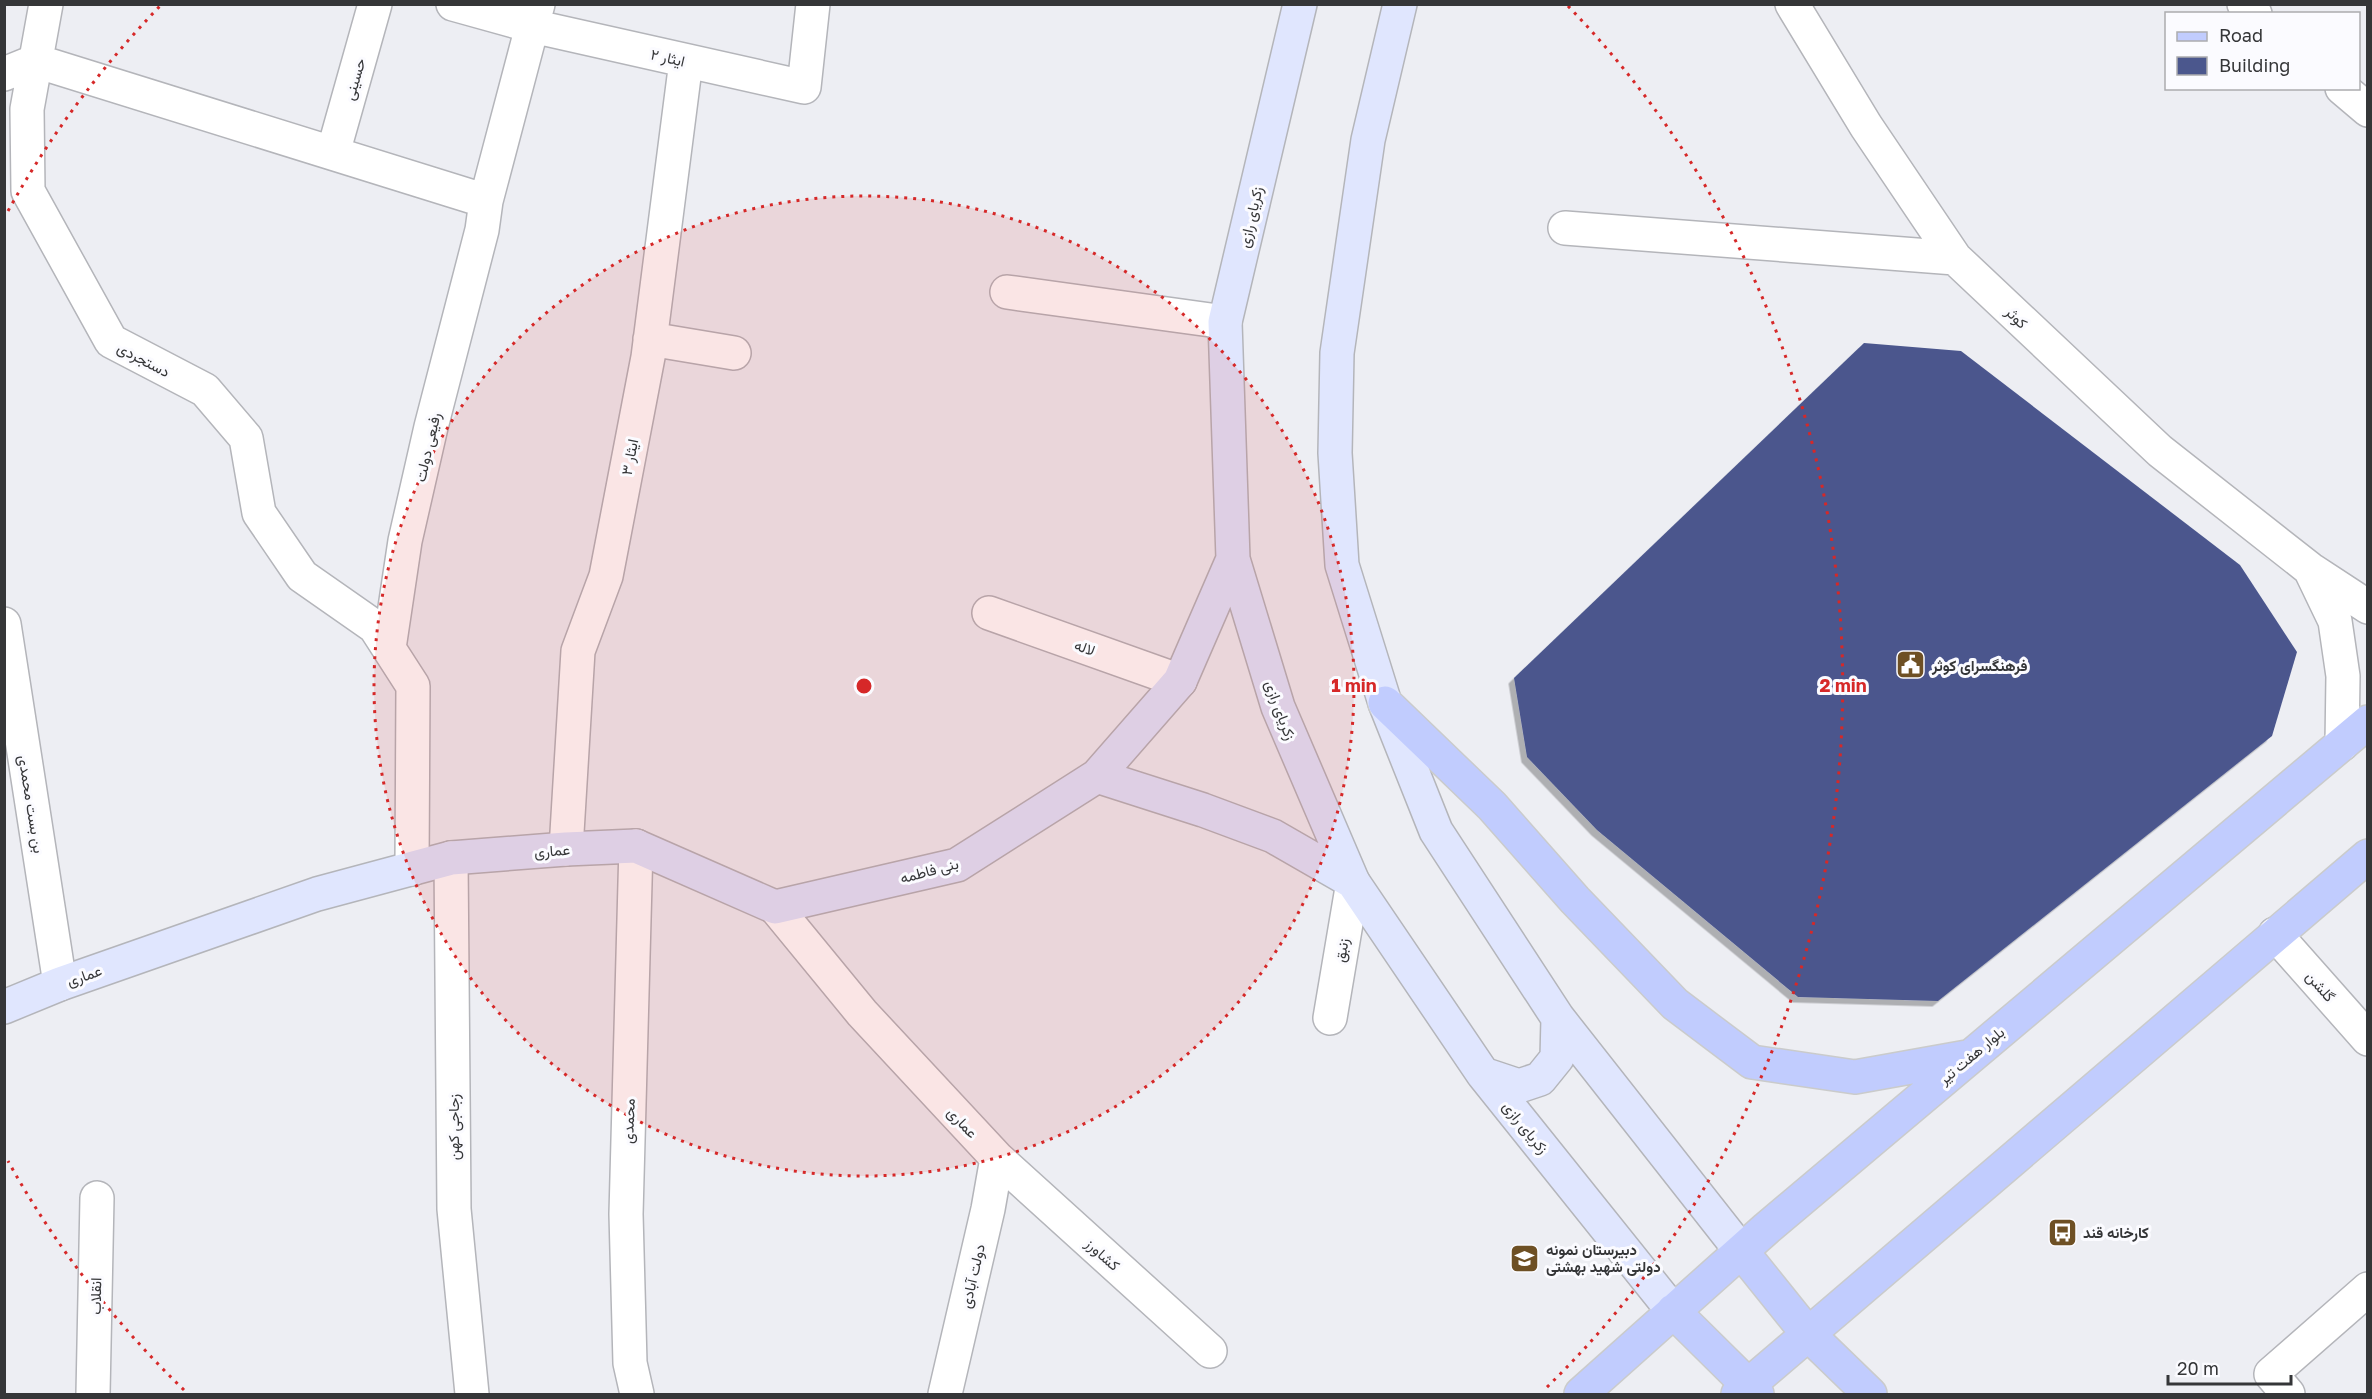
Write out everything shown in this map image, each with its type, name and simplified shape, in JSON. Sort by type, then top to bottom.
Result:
[{"type":"main road","points":[[1385,703],[1492,806],[1575,900],[1675,1004],[1752,1062],[1855,1077],[1968,1056]]},
{"type":"main road","name":"بلوار هفت تیر","points":[[1581,1395],[1673,1311],[1968,1056],[2367,722]]},
{"type":"main road","points":[[1673,1311],[1748,1392],[1808,1334],[2367,856]]},
{"type":"main road","points":[[1742,1252],[1808,1334],[1870,1395]]},
{"type":"street","name":"دستجردی","points":[[46,4],[27,109],[28,191],[111,341],[205,390],[246,438],[259,513],[302,576],[375,627],[388,648]]},
{"type":"street","name":"حسینی","points":[[333,153],[375,4]]},
{"type":"street","name":"ایثار ۲","points":[[453,4],[535,15],[686,61],[804,87],[813,4]]},
{"type":"street","name":"زکریای رازی","points":[[1300,4],[1225,322],[1233,559],[1278,707],[1353,882],[1483,1074],[1673,1311]]},
{"type":"street","points":[[1400,4],[1368,140],[1337,353],[1335,442],[1342,565],[1385,703],[1436,831],[1558,1018],[1742,1252]]},
{"type":"street","name":"کوثر","points":[[1792,4],[1866,126],[1955,258],[2160,451],[2310,569],[2367,606]]},
{"type":"street","name":"رفیعی دولت","points":[[388,648],[405,541],[431,427],[482,230],[486,201],[535,15]]},
{"type":"street","points":[[4,74],[36,61],[486,201]]},
{"type":"street","name":"ایثار ۳","points":[[566,849],[578,651],[606,576],[650,339],[686,61]]},
{"type":"street","points":[[2344,90],[2367,110]]},
{"type":"street","points":[[1565,228],[1955,258]]},
{"type":"street","points":[[1007,292],[1225,322]]},
{"type":"street","points":[[650,339],[734,353]]},
{"type":"street","name":"بنی فاطمه","points":[[775,907],[957,865],[1097,776],[1180,681],[1233,559]]},
{"type":"street","points":[[2310,569],[2335,621],[2343,676],[2342,744]]},
{"type":"street","name":"لاله","points":[[989,613],[1180,681]]},
{"type":"street","name":"بن بست محمدی","points":[[4,624],[60,984]]},
{"type":"street","points":[[388,648],[413,686],[412,869]]},
{"type":"street","points":[[1097,776],[1274,836],[1353,882]]},
{"type":"street","name":"عماری","points":[[4,1007],[60,984],[316,894],[451,858],[636,846],[775,907],[862,1012],[997,1158]]},
{"type":"street","name":"محمدی","points":[[636,846],[626,1214],[630,1363],[637,1395]]},
{"type":"street","name":"زجاجی کهن","points":[[451,858],[454,1209],[472,1395]]},
{"type":"street","name":"زنبق","points":[[1330,1018],[1353,882]]},
{"type":"street","name":"گلشن","points":[[2275,934],[2367,1039]]},
{"type":"street","points":[[1483,1074],[1519,1086],[1540,1079],[1557,1058],[1558,1018]]},
{"type":"street","name":"کشاورز","points":[[997,1158],[1210,1351]]},
{"type":"street","name":"دولت آبادی","points":[[945,1395],[988,1209],[997,1158]]},
{"type":"street","name":"انقلاب","points":[[93,1395],[97,1198]]},
{"type":"street","points":[[2288,1395],[2271,1374],[2367,1288]]},
{"type":"building","name":"فرهنگسرای کوثر","points":[[1864,343],[1961,351],[2240,565],[2297,652],[2272,736],[1938,1001],[1798,997],[1597,830],[1527,757],[1514,678]]},
{"type":"place","name":"فرهنگسرای کوثر","points":[[1911,665]]},
{"type":"place","name":"کارخانه قند","points":[[2062,1232]]},
{"type":"place","name":"دبیرستان نمونه دولتی شهید بهشتی","points":[[1525,1258]]}]
